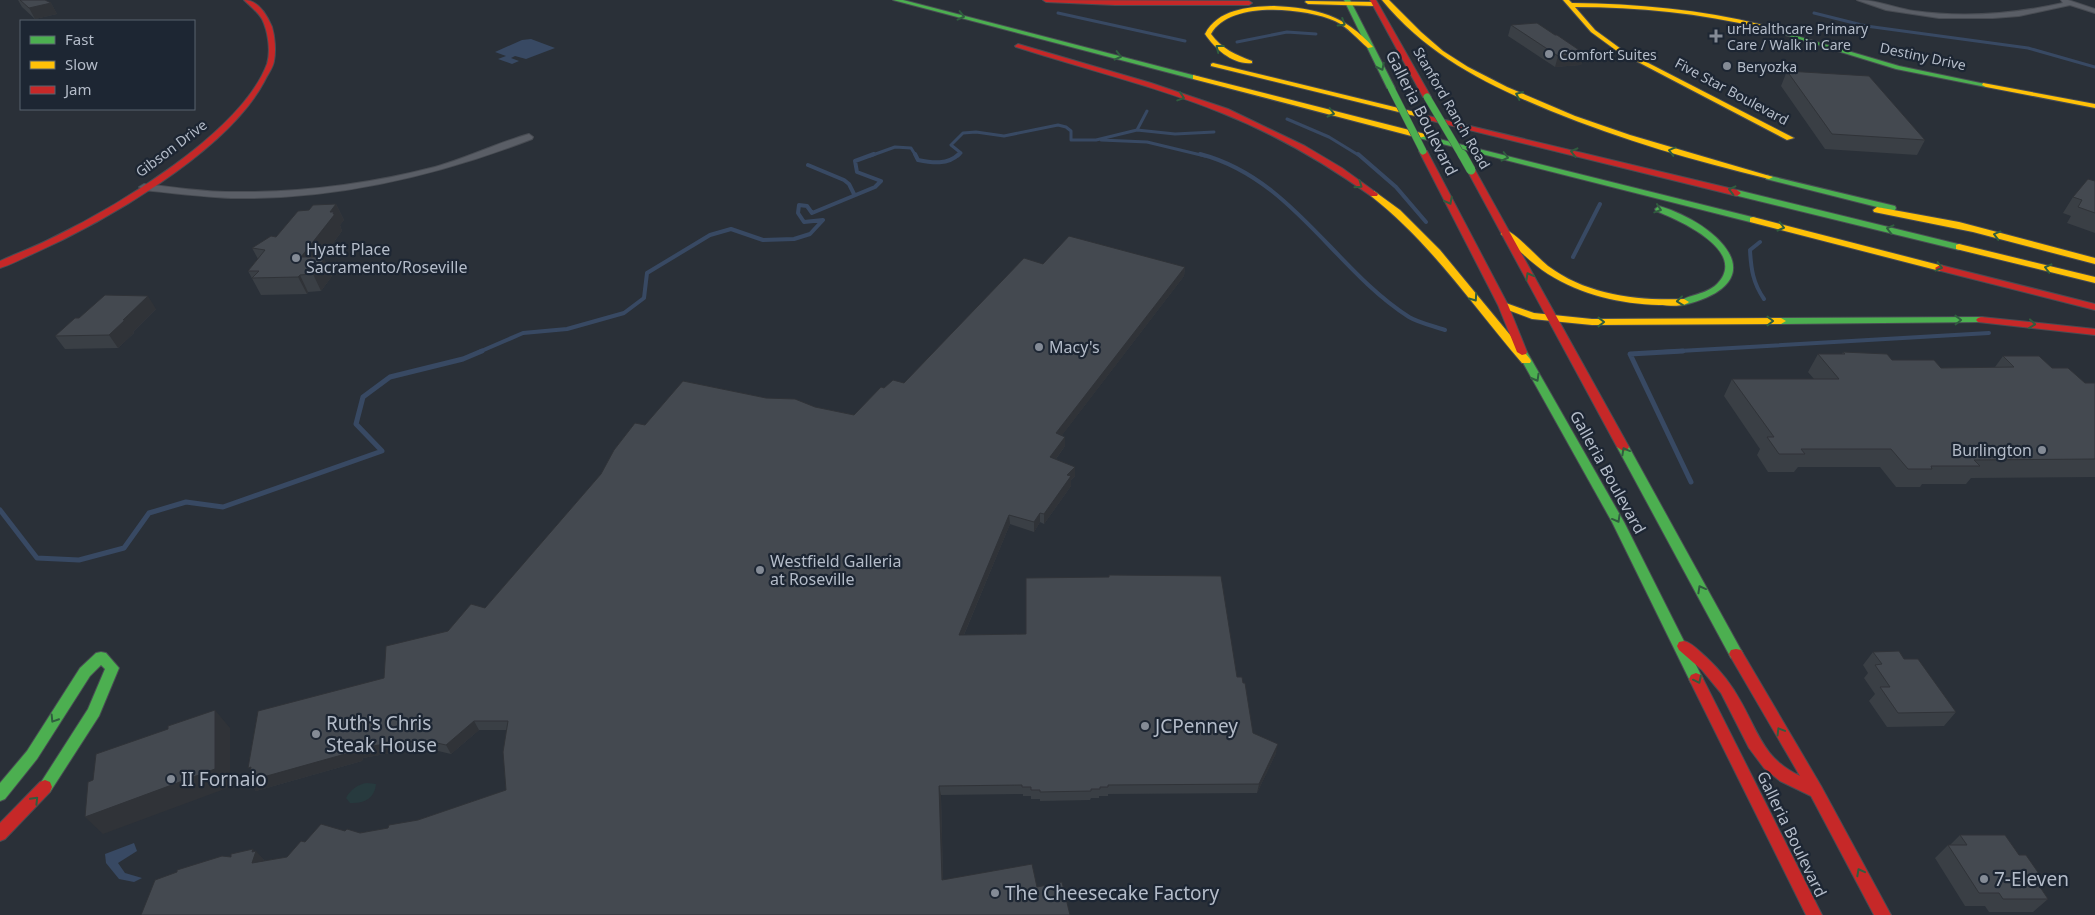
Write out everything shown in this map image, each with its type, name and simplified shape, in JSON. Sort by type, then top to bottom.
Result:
[{"type":"main road","name":"Gibson Drive","points":[[0,265],[56,239],[144,187],[199,150],[236,116],[266,78],[272,61],[273,40],[266,17],[247,0]]},
{"type":"main road","points":[[1046,0],[1123,3],[1378,1],[1451,59],[1500,86],[1572,118],[1662,149],[2095,261]]},
{"type":"main road","points":[[1348,1],[1370,47]]},
{"type":"main road","name":"Stanford Ranch Road","points":[[1378,1],[1427,97],[1471,170],[1504,232]]},
{"type":"main road","points":[[892,2],[984,34]]},
{"type":"main road","points":[[892,2],[1180,72],[1293,104],[2095,307]]},
{"type":"main road","name":"Destiny Drive","points":[[1568,2],[1648,5],[1707,12],[1899,68],[2035,92],[2095,106]]},
{"type":"main road","name":"Five Star Boulevard","points":[[1568,2],[1593,31],[1619,50],[1749,115],[1790,138]]},
{"type":"main road","points":[[1370,47],[1338,20],[1319,14],[1293,10],[1242,12],[1226,17],[1214,24],[1208,34],[1213,43],[1226,53],[1247,61],[1557,137]]},
{"type":"main road","points":[[1216,95],[1010,43],[1222,110],[1267,130],[1322,160],[1383,202],[1422,235],[1463,283],[1494,326],[1526,361]]},
{"type":"main road","name":"Galleria Boulevard","points":[[1370,47],[1504,305],[1526,361],[1618,522],[1814,915]]},
{"type":"main road","points":[[1197,61],[2095,280]]},
{"type":"main road","points":[[1245,102],[1646,205],[1692,223],[1705,232],[1722,248],[1729,262],[1730,271],[1724,284],[1717,290],[1692,300],[1675,302],[1634,300],[1609,296],[1579,286],[1553,273],[1504,232]]},
{"type":"main road","points":[[1680,165],[1900,215],[1973,229]]},
{"type":"main road","name":"Galleria Boulevard","points":[[1504,232],[1761,699],[1816,791],[1883,915]]},
{"type":"main road","points":[[1504,305],[1532,316],[1592,322],[1983,320],[2095,332]]},
{"type":"main road","points":[[1679,642],[1704,662],[1724,686],[1761,754],[1769,764],[1784,776],[1816,791]]},
{"type":"main road","points":[[0,794],[32,755],[85,672],[101,657],[112,668],[94,712],[41,793],[0,834]]},
{"type":"street","points":[[1862,0],[1913,13],[1956,17],[2033,11],[2071,3]]},
{"type":"street","points":[[2062,0],[2095,11]]},
{"type":"street","points":[[144,187],[204,193],[254,195],[353,186],[425,172],[481,155],[530,137]]},
{"type":"green space","points":[[367,783],[376,784],[371,796],[364,801],[350,803],[346,798],[350,792],[357,786]]},
{"type":"water","points":[[531,39],[555,48],[526,59],[515,56],[511,58],[519,61],[512,64],[498,59],[506,56],[495,52],[522,40]]},
{"type":"water","points":[[134,843],[137,851],[118,863],[125,873],[142,878],[134,882],[119,879],[106,863],[105,854]]},
{"type":"building","points":[[20,0],[45,0],[51,3],[29,8]]},
{"type":"building","points":[[1537,23],[1585,54],[1558,56],[1511,25]]},
{"type":"building","points":[[1787,71],[1869,76],[1925,140],[1832,134]]},
{"type":"building","points":[[2088,179],[2095,181],[2095,213],[2078,207],[2082,200],[2073,197]]},
{"type":"building","points":[[336,204],[330,212],[335,214],[301,257],[319,257],[317,259],[324,259],[313,274],[300,275],[298,277],[252,278],[259,271],[248,271],[265,250],[252,248],[271,236],[276,237],[298,211],[309,210],[313,205]]},
{"type":"building","name":"Westfield Galleria at Roseville","points":[[1069,236],[1185,267],[1056,433],[1065,437],[1050,457],[1075,467],[1067,475],[1071,476],[1044,514],[1040,513],[1034,522],[1009,515],[959,635],[1026,634],[1026,578],[1109,577],[1109,575],[1221,576],[1237,677],[1242,677],[1243,683],[1245,683],[1253,733],[1278,744],[1259,784],[1108,785],[1108,787],[1100,787],[1100,789],[1091,789],[1091,791],[1040,792],[1040,790],[1031,790],[1031,787],[1022,787],[1022,785],[939,786],[942,880],[1032,864],[1037,887],[1062,882],[1070,915],[141,915],[155,880],[177,872],[177,870],[222,856],[231,857],[231,854],[253,849],[252,852],[256,851],[252,863],[287,857],[301,841],[305,842],[321,824],[360,833],[388,828],[389,825],[418,820],[506,790],[503,752],[508,721],[474,721],[446,745],[428,741],[396,742],[356,749],[356,751],[249,781],[251,767],[248,768],[258,711],[384,678],[386,646],[448,631],[471,604],[485,608],[601,474],[614,450],[635,423],[645,425],[683,381],[766,398],[795,399],[815,407],[854,415],[881,387],[884,388],[893,380],[904,383],[1024,258],[1043,264]]},
{"type":"building","points":[[105,295],[148,296],[109,335],[55,336],[75,318],[79,318]]},
{"type":"building","points":[[1843,352],[1887,354],[1892,360],[1934,360],[1941,368],[2014,367],[2003,356],[2039,356],[2052,368],[2068,368],[2085,383],[2095,383],[2095,459],[1974,460],[1980,466],[1931,466],[1932,469],[1908,469],[1891,449],[1801,449],[1805,454],[1779,454],[1767,437],[1774,437],[1732,379],[1839,379],[1818,354],[1845,354]]},
{"type":"building","points":[[1899,651],[1904,659],[1918,659],[1956,712],[1898,713],[1880,687],[1890,687],[1875,665],[1882,664],[1873,652]]},
{"type":"building","points":[[215,710],[215,769],[85,817],[88,782],[93,780],[96,754],[168,729],[168,726]]},
{"type":"building","points":[[1960,835],[2005,835],[2019,855],[2026,855],[2042,878],[2034,878],[2048,899],[2003,899],[1999,893],[1979,893],[1948,845],[1967,845]]},
{"type":"waterway","points":[[1058,13],[1185,41]]},
{"type":"waterway","points":[[1814,13],[1866,26],[2028,48],[2095,67]]},
{"type":"waterway","points":[[1237,42],[1287,32],[1316,34]]},
{"type":"waterway","points":[[1137,130],[1147,111]]},
{"type":"waterway","points":[[1287,119],[1329,137],[1360,156]]},
{"type":"waterway","points":[[958,156],[961,153],[951,145],[963,133],[976,132],[1004,136],[1058,125],[1066,127],[1071,131],[1071,140],[1096,140],[1137,130]]},
{"type":"waterway","points":[[1137,130],[1175,134],[1214,132]]},
{"type":"waterway","points":[[1101,140],[1147,142],[1205,156]]},
{"type":"waterway","points":[[870,156],[895,147],[911,148],[916,156]]},
{"type":"waterway","points":[[479,352],[523,333],[567,329],[624,313],[644,298],[647,273],[710,235],[731,229],[763,240],[794,239],[810,234],[823,220],[804,222],[798,213],[799,205],[807,206],[812,213],[875,187],[881,181],[857,172],[855,161],[874,154]]},
{"type":"waterway","points":[[916,156],[918,160],[945,162],[959,154]]},
{"type":"waterway","points":[[1200,154],[1232,166],[1261,183],[1287,203],[1382,297],[1409,317],[1445,330]]},
{"type":"waterway","points":[[1358,154],[1396,187],[1426,222]]},
{"type":"waterway","points":[[808,165],[844,180],[849,184],[854,194]]},
{"type":"waterway","points":[[1573,257],[1600,204]]},
{"type":"waterway","points":[[1760,242],[1750,250],[1750,257],[1755,281],[1764,299]]},
{"type":"waterway","points":[[1662,352],[1989,333]]},
{"type":"waterway","points":[[0,510],[37,558],[79,560],[124,548],[149,513],[186,502],[223,507],[382,451],[356,424],[363,397],[390,377],[463,359],[482,351]]},
{"type":"waterway","points":[[1683,351],[1630,354],[1691,482]]},
{"type":"traffic: fast","points":[[896,0],[1196,77]]},
{"type":"traffic: fast","points":[[1347,0],[1391,88]]},
{"type":"traffic: fast","points":[[1761,26],[1898,68],[1986,85]]},
{"type":"traffic: fast","points":[[1391,88],[1423,151]]},
{"type":"traffic: fast","points":[[1427,97],[1471,170]]},
{"type":"traffic: fast","points":[[1422,136],[1753,220]]},
{"type":"traffic: fast","points":[[1769,177],[1892,208]]},
{"type":"traffic: fast","points":[[1737,193],[1959,247]]},
{"type":"traffic: fast","points":[[1659,209],[1682,219],[1710,236],[1721,247],[1728,258],[1730,269],[1724,281],[1706,295],[1684,302]]},
{"type":"traffic: fast","points":[[1781,321],[1981,320]]},
{"type":"traffic: fast","points":[[1522,352],[1618,522],[1696,679]]},
{"type":"traffic: fast","points":[[1623,447],[1736,654]]},
{"type":"traffic: fast","points":[[0,794],[32,755],[85,672],[101,657],[112,668],[94,712],[45,787]]},
{"type":"traffic: slow","points":[[1385,0],[1419,34],[1441,52],[1465,68],[1504,88],[1600,128],[1684,154],[1769,177]]},
{"type":"traffic: slow","points":[[1566,0],[1593,31],[1619,50],[1790,138]]},
{"type":"traffic: slow","points":[[1308,2],[1375,4]]},
{"type":"traffic: slow","points":[[1570,5],[1689,11],[1761,26]]},
{"type":"traffic: slow","points":[[1250,62],[1237,58],[1221,49],[1208,34],[1212,26],[1225,17],[1256,9],[1274,8],[1310,11],[1337,20],[1351,29],[1370,47]]},
{"type":"traffic: slow","points":[[1213,65],[1419,115]]},
{"type":"traffic: slow","points":[[1196,77],[1422,136]]},
{"type":"traffic: slow","points":[[1986,85],[2095,106]]},
{"type":"traffic: slow","points":[[1374,194],[1417,231],[1526,361]]},
{"type":"traffic: slow","points":[[1877,210],[1973,229]]},
{"type":"traffic: slow","points":[[1753,220],[1940,268]]},
{"type":"traffic: slow","points":[[1959,225],[2095,261]]},
{"type":"traffic: slow","points":[[1504,232],[1551,272],[1581,288],[1615,298],[1667,303],[1684,302]]},
{"type":"traffic: slow","points":[[1959,247],[2095,280]]},
{"type":"traffic: slow","points":[[1503,305],[1532,316],[1592,322],[1781,321]]},
{"type":"traffic: jam","points":[[0,265],[56,240],[146,188],[208,142],[234,117],[256,91],[271,59],[271,38],[268,25],[258,9],[247,0]]},
{"type":"traffic: jam","points":[[1046,0],[1115,3],[1249,3]]},
{"type":"traffic: jam","points":[[1373,0],[1427,97]]},
{"type":"traffic: jam","points":[[1018,46],[1148,85],[1225,111],[1264,128],[1302,148],[1374,194]]},
{"type":"traffic: jam","points":[[1419,115],[1737,193]]},
{"type":"traffic: jam","points":[[1423,151],[1503,305],[1522,352]]},
{"type":"traffic: jam","points":[[1471,170],[1623,447]]},
{"type":"traffic: jam","points":[[1940,268],[2095,307]]},
{"type":"traffic: jam","points":[[1981,320],[2095,332]]},
{"type":"traffic: jam","points":[[1684,646],[1707,666],[1726,689],[1763,758],[1774,769],[1785,776],[1816,791]]},
{"type":"traffic: jam","points":[[1736,654],[1816,791],[1883,915]]},
{"type":"traffic: jam","points":[[1696,679],[1814,915]]},
{"type":"traffic: jam","points":[[0,834],[45,787]]},
{"type":"place","name":"urHealthcare Primary Care / Walk in Care","points":[[1716,36]]},
{"type":"place","name":"Comfort Suites","points":[[1549,54]]},
{"type":"place","name":"Beryozka","points":[[1727,66]]},
{"type":"place","name":"Hyatt Place Sacramento/Roseville","points":[[296,258]]},
{"type":"place","name":"Macy's","points":[[1039,347]]},
{"type":"place","name":"Burlington","points":[[2042,450]]},
{"type":"place","name":"Westfield Galleria at Roseville","points":[[760,570]]},
{"type":"place","name":"JCPenney","points":[[1145,726]]},
{"type":"place","name":"Ruth's Chris Steak House","points":[[316,734]]},
{"type":"place","name":"II Fornaio","points":[[171,779]]},
{"type":"place","name":"7-Eleven","points":[[1984,879]]},
{"type":"place","name":"The Cheesecake Factory","points":[[995,893]]}]
